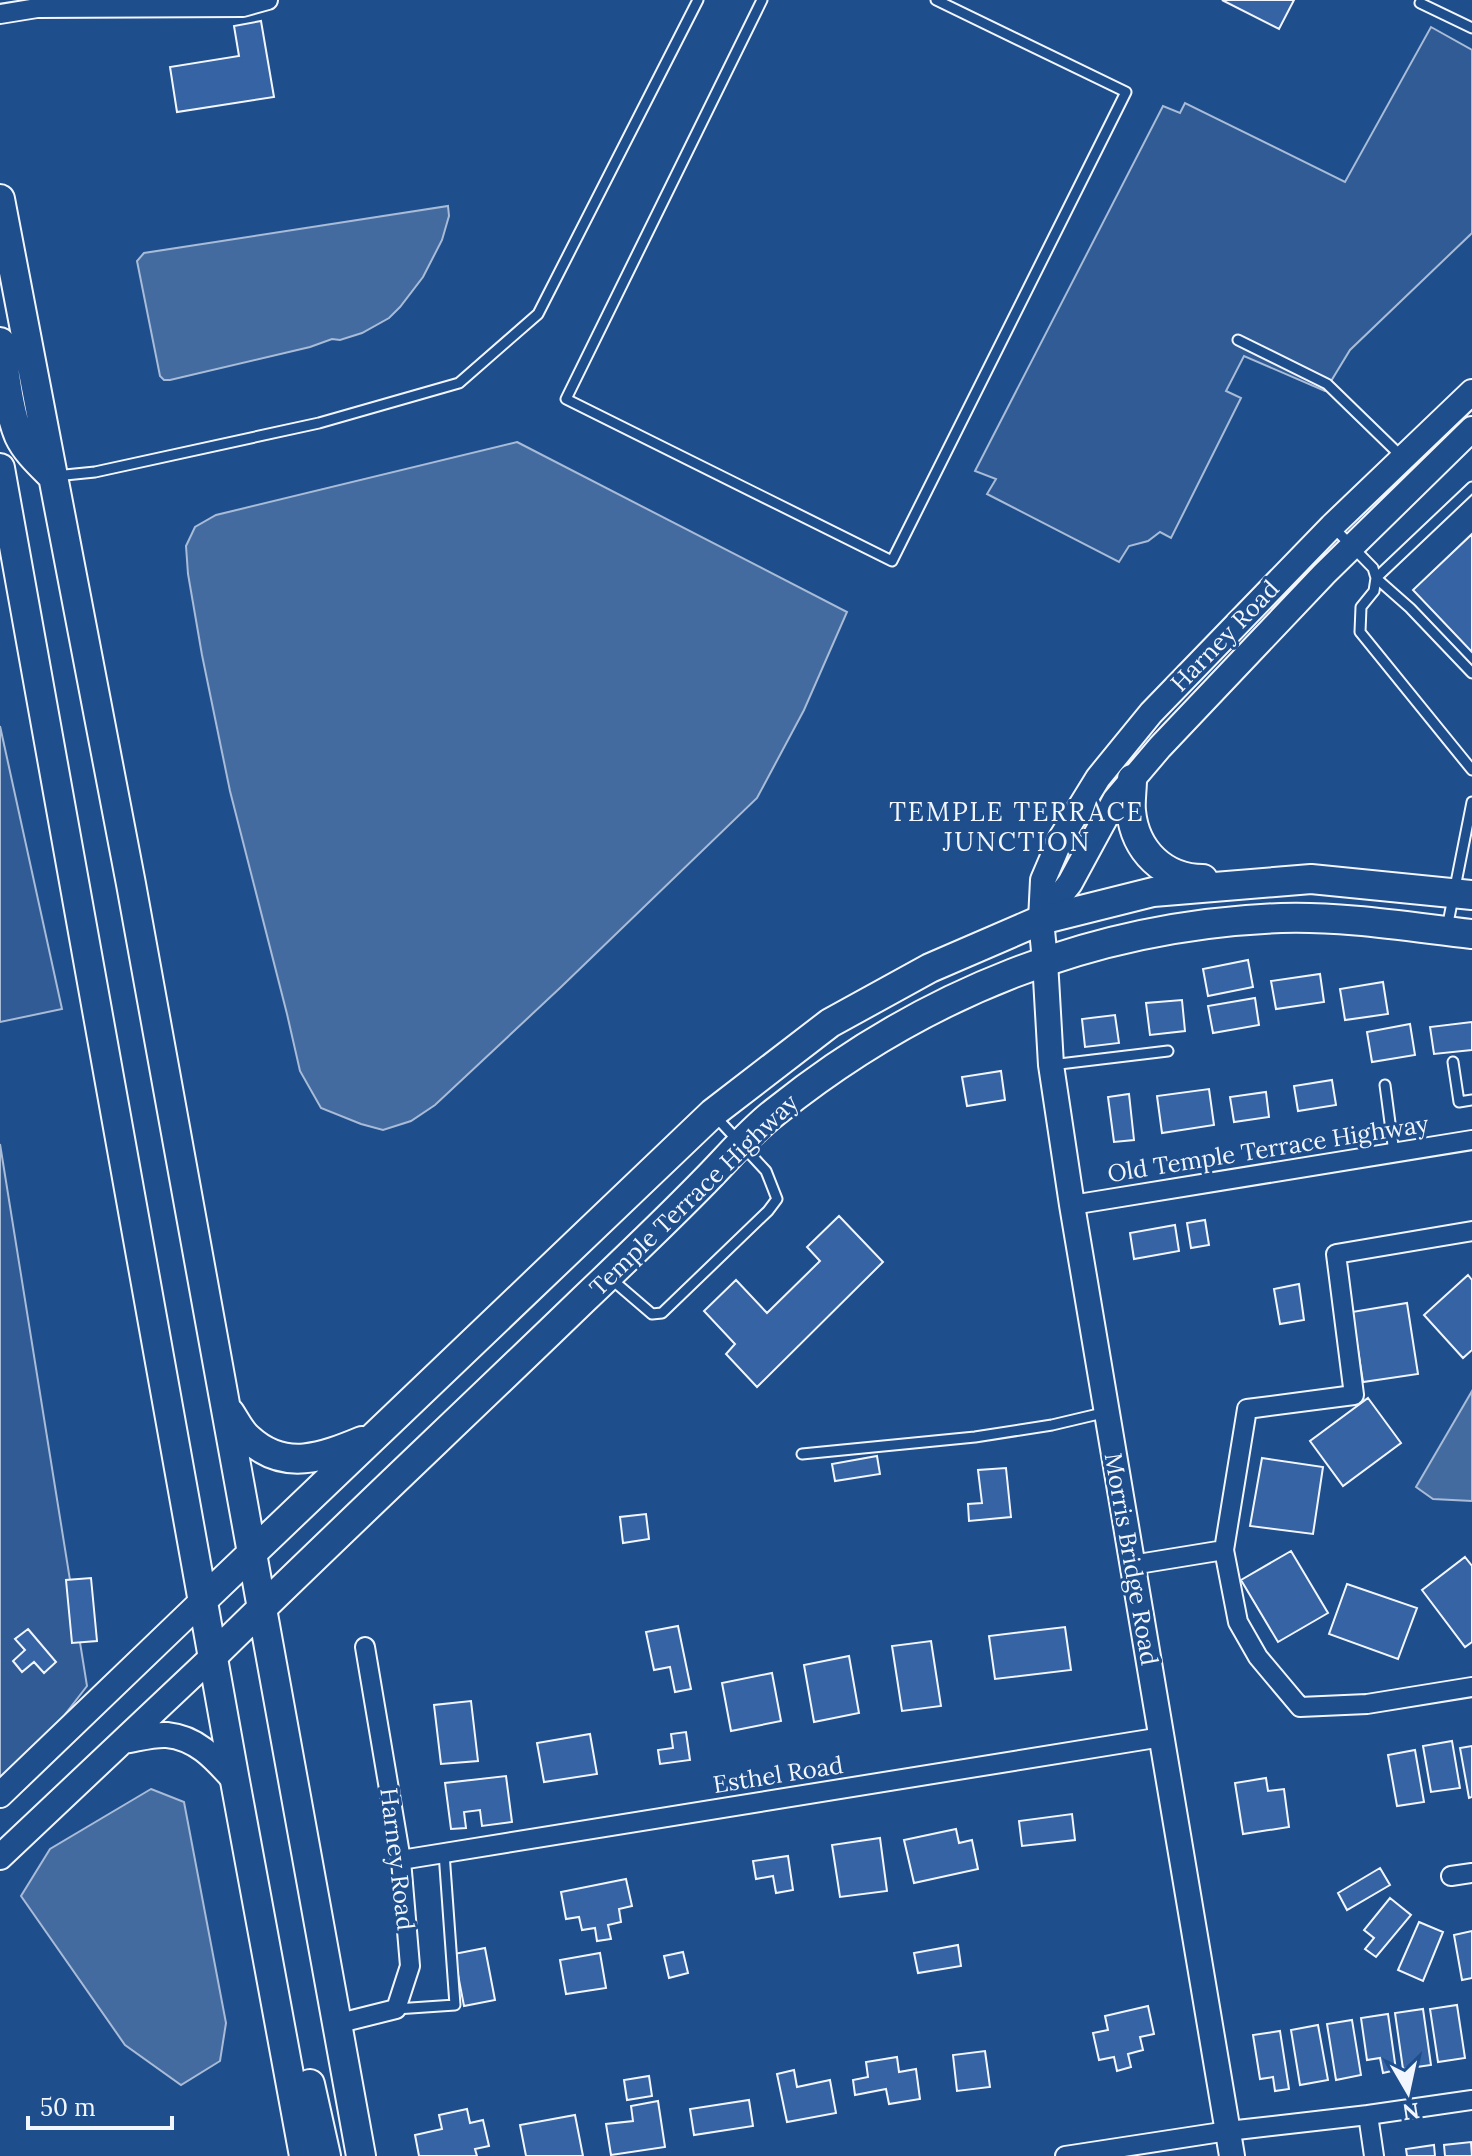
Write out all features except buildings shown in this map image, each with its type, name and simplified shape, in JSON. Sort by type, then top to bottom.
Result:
[{"type":"main road","points":[[0,199],[131,884],[361,2156]]},
{"type":"main road","points":[[0,342],[20,437],[30,454],[52,476]]},
{"type":"main road","points":[[0,468],[304,2156]]},
{"type":"main road","points":[[1132,779],[1131,813],[1138,839],[1150,857],[1170,873],[1188,879],[1311,879]]},
{"type":"main road","name":"Temple Terrace Highway","points":[[203,1600],[713,1113],[830,1023],[930,968],[1041,920],[1153,892],[1311,879],[1464,893]]},
{"type":"main road","name":"Temple Terrace Highway","points":[[213,1656],[772,1114],[851,1057],[902,1025],[969,990],[1045,961],[1095,945],[1157,931],[1285,918],[1376,923],[1459,933]]},
{"type":"main road","points":[[225,1405],[247,1438],[267,1452],[288,1459],[326,1456],[378,1434]]},
{"type":"main road","points":[[258,1903],[300,2036],[326,2156]]},
{"type":"street","points":[[0,14],[37,8],[243,7],[268,0]]},
{"type":"street","name":"Harney Road","points":[[1045,961],[1041,920],[1043,880],[1061,838],[1098,778],[1151,713],[1332,526],[1472,392]]},
{"type":"street","name":"Harney Road","points":[[1041,920],[1070,883],[1115,800],[1160,747],[1324,574],[1472,429]]},
{"type":"street","name":"Morris Bridge Road","points":[[1045,961],[1051,1065],[1072,1205],[1232,2156]]},
{"type":"street","name":"Old Temple Terrace Highway","points":[[1072,1205],[1472,1140]]},
{"type":"street","points":[[1472,1231],[1336,1254],[1354,1395],[1247,1409],[1224,1550],[1238,1622],[1258,1657],[1300,1707],[1367,1704],[1472,1687]]},
{"type":"street","points":[[1132,1565],[1224,1550]]},
{"type":"street","points":[[0,1795],[203,1600]]},
{"type":"street","name":"Harney Road","points":[[365,1647],[401,1860],[410,1966],[396,2009]]},
{"type":"street","points":[[0,1857],[213,1656]]},
{"type":"street","points":[[123,1741],[166,1735],[189,1740],[211,1754],[235,1781]]},
{"type":"street","name":"Esthel Road","points":[[401,1860],[1162,1737]]},
{"type":"street","points":[[1451,1876],[1472,1873]]},
{"type":"street","points":[[336,2024],[396,2009]]},
{"type":"street","points":[[1065,2156],[1228,2131],[1472,2100]]},
{"type":"street","points":[[1368,2115],[1374,2156]]},
{"type":"lane","points":[[52,476],[95,472],[319,423],[459,383],[538,314],[698,0]]},
{"type":"lane","points":[[762,0],[566,399],[892,561],[1126,92],[936,0]]},
{"type":"lane","points":[[1420,3],[1472,28]]},
{"type":"lane","points":[[1238,340],[1327,384],[1403,458]]},
{"type":"lane","points":[[1376,578],[1472,487]]},
{"type":"lane","points":[[1332,526],[1373,568],[1376,578],[1374,591],[1361,607],[1360,632],[1472,770]]},
{"type":"lane","points":[[1376,578],[1410,608],[1472,673]]},
{"type":"lane","points":[[1459,933],[1471,806]]},
{"type":"lane","points":[[1051,1065],[1168,1051]]},
{"type":"lane","points":[[1453,1062],[1459,1102],[1472,1100]]},
{"type":"lane","points":[[1385,1085],[1394,1153]]},
{"type":"lane","points":[[608,1276],[652,1314],[662,1313],[777,1199],[766,1171],[713,1113]]},
{"type":"lane","points":[[802,1454],[975,1437],[1052,1425],[1107,1412]]},
{"type":"lane","points":[[396,2009],[455,2005],[444,1853]]},
{"type":"shaded area","points":[[1431,27],[1472,50],[1472,233],[1350,350],[1325,391],[1244,356],[1226,391],[1241,398],[1171,538],[1160,532],[1148,541],[1129,546],[1119,562],[987,494],[996,479],[975,471],[1163,106],[1180,113],[1185,103],[1345,182]]},
{"type":"shaded area","points":[[448,206],[449,216],[442,240],[423,277],[389,318],[362,333],[340,340],[332,339],[170,380],[160,376],[137,261],[144,253]]},
{"type":"shaded area","points":[[517,442],[847,612],[804,710],[757,798],[435,1105],[411,1121],[383,1130],[321,1108],[300,1071],[230,791],[202,655],[186,546],[195,527],[216,515]]},
{"type":"shaded area","points":[[0,726],[62,1009],[0,1022]]},
{"type":"shaded area","points":[[0,1144],[87,1686],[56,1726],[0,1780]]},
{"type":"shaded area","points":[[1472,1391],[1472,1501],[1433,1499],[1416,1487]]},
{"type":"shaded area","points":[[151,1789],[184,1802],[226,2023],[220,2061],[181,2085],[125,2045],[21,1896],[50,1849]]},
{"type":"district","name":"TEMPLE TERRACE JUNCTION","points":[[1017,827]]}]
